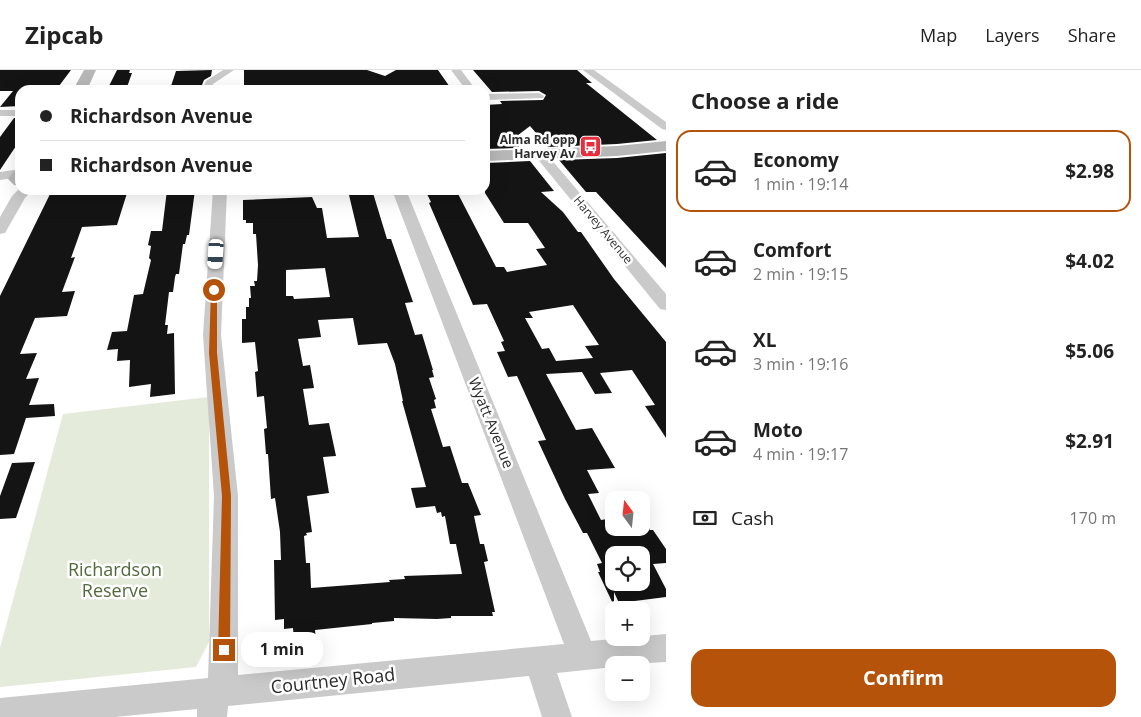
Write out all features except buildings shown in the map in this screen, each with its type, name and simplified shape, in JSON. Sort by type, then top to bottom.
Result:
[{"type":"main road","points":[[82,85],[90,70]]},
{"type":"main road","points":[[617,151],[666,146]]},
{"type":"main road","points":[[490,156],[666,150]]},
{"type":"street","points":[[208,85],[229,70]]},
{"type":"street","points":[[456,70],[467,85]]},
{"type":"street","points":[[588,70],[666,128]]},
{"type":"street","points":[[490,97],[539,96]]},
{"type":"street","points":[[0,113],[15,113]]},
{"type":"street","name":"Harvey Avenue","points":[[540,154],[666,305]]},
{"type":"street","points":[[0,177],[15,182]]},
{"type":"street","points":[[0,230],[15,195]]},
{"type":"street","points":[[216,700],[226,496],[212,335],[220,195]]},
{"type":"street","name":"Wyatt Avenue","points":[[401,195],[583,656]]},
{"type":"street","name":"Courtney Road","points":[[0,714],[216,700],[538,660],[666,648]]},
{"type":"street","points":[[538,660],[557,717]]},
{"type":"green space","name":"Richardson Reserve","points":[[209,397],[209,642],[196,667],[0,687],[0,648],[63,414]]},
{"type":"place","name":"Alma Rd opp Harvey Av","points":[[591,147]]},
{"type":"route","points":[[214,290],[213,353],[223,443],[226,496],[224,650]]}]
